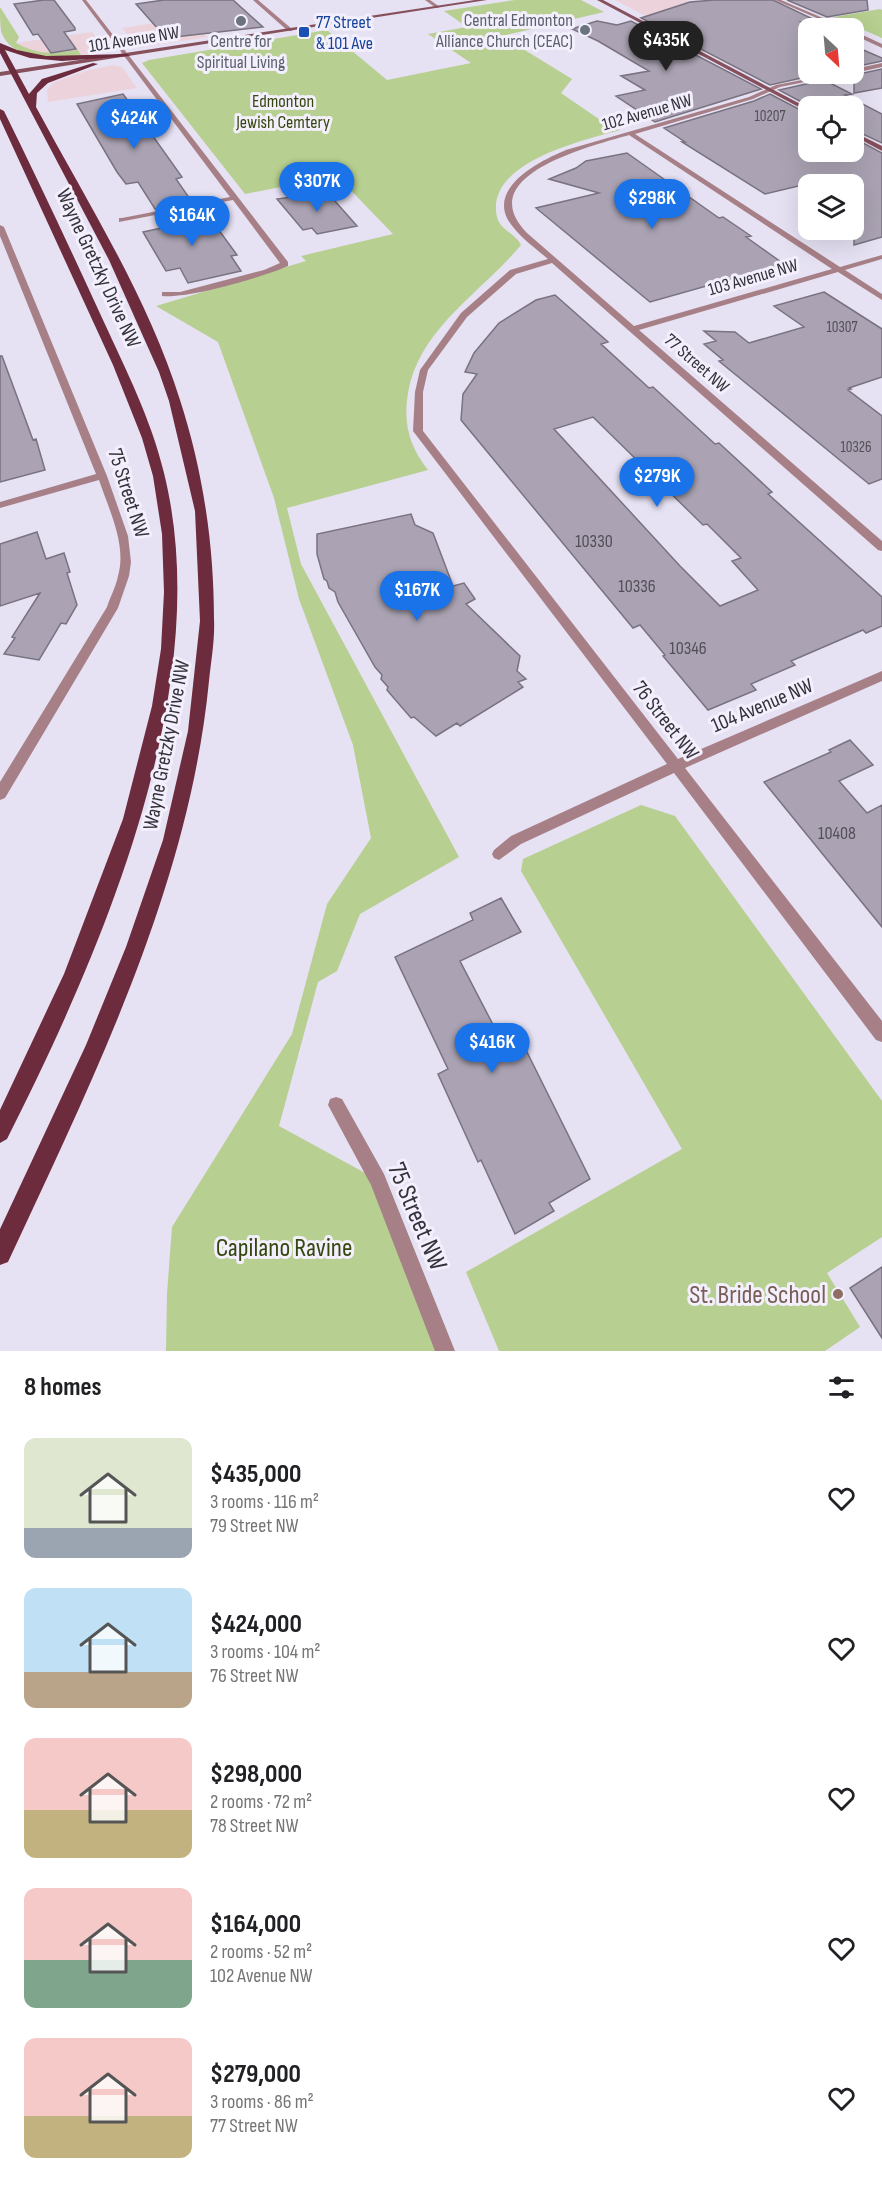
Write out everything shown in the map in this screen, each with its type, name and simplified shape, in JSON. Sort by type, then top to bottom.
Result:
[{"type":"main road","points":[[0,46],[14,52],[47,59],[127,56]]},
{"type":"main road","points":[[0,46],[14,72]]},
{"type":"main road","points":[[32,107],[33,92],[45,81],[64,72],[127,56]]},
{"type":"main road","name":"Wayne Gretzky Drive NW","points":[[0,1254],[101,1033],[151,902],[174,830],[194,743],[205,670],[209,616],[207,551],[203,517],[195,471],[176,403],[156,349],[126,283],[14,72]]},
{"type":"main road","name":"Wayne Gretzky Drive NW","points":[[0,113],[74,264],[141,414],[159,475],[168,523],[171,580],[166,667],[152,747],[140,792],[104,898],[76,968],[22,1090],[0,1132]]},
{"type":"street","points":[[84,0],[285,264],[267,272],[180,294],[165,294]]},
{"type":"street","points":[[255,0],[290,30]]},
{"type":"street","points":[[427,0],[438,7]]},
{"type":"street","name":"101 Avenue NW","points":[[0,74],[485,0]]},
{"type":"street","points":[[599,0],[798,105]]},
{"type":"street","points":[[777,0],[819,18]]},
{"type":"street","points":[[864,38],[882,46]]},
{"type":"street","points":[[864,69],[882,65]]},
{"type":"street","name":"102 Avenue NW","points":[[509,195],[523,177],[555,157],[582,146],[798,83]]},
{"type":"street","points":[[630,133],[882,298]]},
{"type":"street","points":[[864,139],[882,149]]},
{"type":"street","name":"77 Street NW","points":[[509,195],[507,207],[511,219],[553,260],[882,547]]},
{"type":"street","points":[[122,220],[234,198]]},
{"type":"street","name":"75 Street NW","points":[[0,227],[3,244],[102,476],[125,549],[124,576],[120,592],[0,794]]},
{"type":"street","name":"103 Avenue NW","points":[[634,329],[882,257]]},
{"type":"street","name":"76 Street NW","points":[[553,260],[513,272],[464,315],[424,370],[419,392],[418,430],[882,1034]]},
{"type":"street","points":[[0,505],[102,476]]},
{"type":"street","name":"104 Avenue NW","points":[[499,854],[516,840],[676,766],[882,676]]},
{"type":"street","name":"75 Street NW","points":[[336,1105],[378,1180],[445,1351]]},
{"type":"shaded area","points":[[615,0],[687,0],[741,26],[684,36]]},
{"type":"shaded area","points":[[188,18],[207,37],[138,48],[122,28]]},
{"type":"shaded area","points":[[92,32],[107,51],[81,55],[78,50],[48,54],[32,52],[16,43]]},
{"type":"shaded area","points":[[113,65],[122,67],[137,88],[48,102],[47,90],[54,82],[89,70]]},
{"type":"green space","name":"Capilano Ravine","points":[[515,0],[581,0],[604,12],[502,36],[572,79],[561,93],[609,126],[620,130],[562,147],[540,157],[521,168],[506,182],[497,198],[497,217],[501,225],[521,245],[438,330],[414,370],[408,393],[407,424],[416,452],[428,470],[287,508],[301,564],[459,857],[360,914],[337,971],[318,982],[279,1126],[378,1180],[445,1351],[166,1351],[172,1227],[292,1034],[327,904],[371,838],[353,745],[299,599],[274,498],[218,342],[156,306],[306,261],[301,256],[393,234],[337,176],[245,194],[142,63],[327,30],[387,80],[471,63],[428,34],[467,27],[444,11]]},
{"type":"green space","points":[[0,7],[19,37],[16,43],[39,52],[78,50],[81,55],[35,56],[14,48],[6,41],[1,31]]},
{"type":"green space","points":[[880,9],[882,10],[882,38],[864,30],[864,18],[834,17]]},
{"type":"green space","points":[[641,805],[675,816],[882,1101],[882,1237],[827,1273],[860,1327],[825,1351],[499,1351],[466,1272],[682,1149],[521,871],[523,859]]},
{"type":"building","points":[[54,0],[75,28],[75,30],[64,32],[76,49],[51,53],[38,34],[33,35],[14,4]]},
{"type":"building","points":[[164,0],[233,0],[263,27],[166,38],[136,4]]},
{"type":"building","points":[[773,0],[811,18],[798,18],[798,79],[770,85],[641,18],[690,2]]},
{"type":"building","points":[[787,0],[867,0],[868,10],[827,17]]},
{"type":"building","points":[[597,21],[617,25],[631,21],[761,89],[655,122],[616,96],[645,90],[621,76],[649,71],[598,41],[572,29]]},
{"type":"building","points":[[864,50],[882,58],[882,61],[864,65]]},
{"type":"building","points":[[882,69],[882,88],[854,93],[854,84],[864,84],[864,73]]},
{"type":"building","points":[[806,84],[832,84],[852,94],[845,95],[847,96],[798,96],[798,100],[779,90]]},
{"type":"building","points":[[123,94],[182,177],[176,179],[192,202],[155,209],[138,182],[126,184],[117,172],[77,104]]},
{"type":"building","points":[[770,94],[798,109],[798,162],[864,162],[864,143],[882,153],[882,237],[854,245],[854,240],[864,240],[864,174],[798,174],[798,186],[765,194],[682,142],[685,142],[664,128]]},
{"type":"building","points":[[864,105],[882,114],[882,143],[864,135]]},
{"type":"building","points":[[627,153],[719,218],[723,217],[751,236],[746,237],[781,262],[777,263],[781,265],[650,302],[536,208],[599,193],[549,179],[576,168],[586,161]]},
{"type":"building","points":[[327,192],[357,226],[317,234],[312,228],[303,230],[277,199]]},
{"type":"building","points":[[197,209],[211,229],[215,228],[221,233],[237,255],[231,256],[241,271],[188,283],[180,268],[166,271],[143,232],[166,227],[159,216]]},
{"type":"building","points":[[824,292],[882,329],[882,377],[848,390],[882,416],[882,479],[869,484],[719,361],[723,360],[704,344],[716,341],[704,331],[735,332],[749,343],[804,327],[774,306]]},
{"type":"building","points":[[555,295],[608,342],[601,344],[649,388],[653,387],[772,492],[768,494],[882,597],[882,626],[866,633],[863,630],[791,661],[795,665],[751,684],[756,690],[708,710],[640,625],[633,628],[461,420],[463,394],[477,374],[465,372],[474,353],[499,323],[536,300]],"holes":[[[593,417],[703,525],[707,524],[741,558],[732,561],[758,590],[720,606],[680,566],[554,429]]]},
{"type":"building","points":[[0,356],[2,356],[33,440],[36,439],[45,470],[0,482]]},
{"type":"building","points":[[411,514],[415,525],[433,533],[453,586],[464,583],[475,599],[466,604],[520,656],[517,671],[526,679],[518,682],[523,687],[460,726],[457,723],[436,736],[414,717],[411,718],[387,690],[388,687],[381,679],[382,675],[375,667],[338,602],[335,592],[329,588],[324,579],[317,554],[317,534]]},
{"type":"building","points":[[37,532],[46,559],[64,553],[70,572],[67,573],[77,605],[66,624],[61,623],[39,660],[4,654],[40,593],[0,606],[0,544]]},
{"type":"building","points":[[850,740],[873,765],[839,781],[867,813],[882,805],[882,927],[764,782],[831,752],[829,750]]},
{"type":"building","points":[[501,898],[521,932],[460,961],[502,1042],[518,1034],[590,1179],[549,1203],[554,1211],[515,1234],[481,1160],[478,1162],[438,1074],[448,1069],[395,957],[473,920],[470,913]]},
{"type":"building","points":[[882,1267],[882,1338],[850,1288]]},
{"type":"place","name":"Centre for Spiritual Living","points":[[241,21]]},
{"type":"place","name":"Central Edmonton Alliance Church (CEAC)","points":[[585,30]]},
{"type":"place","name":"77 Street & 101 Ave","points":[[304,32]]},
{"type":"place","name":"St. Bride School","points":[[838,1294]]},
{"type":"park label","name":"Edmonton Jewish Cemtery","points":[[283,111]]}]
